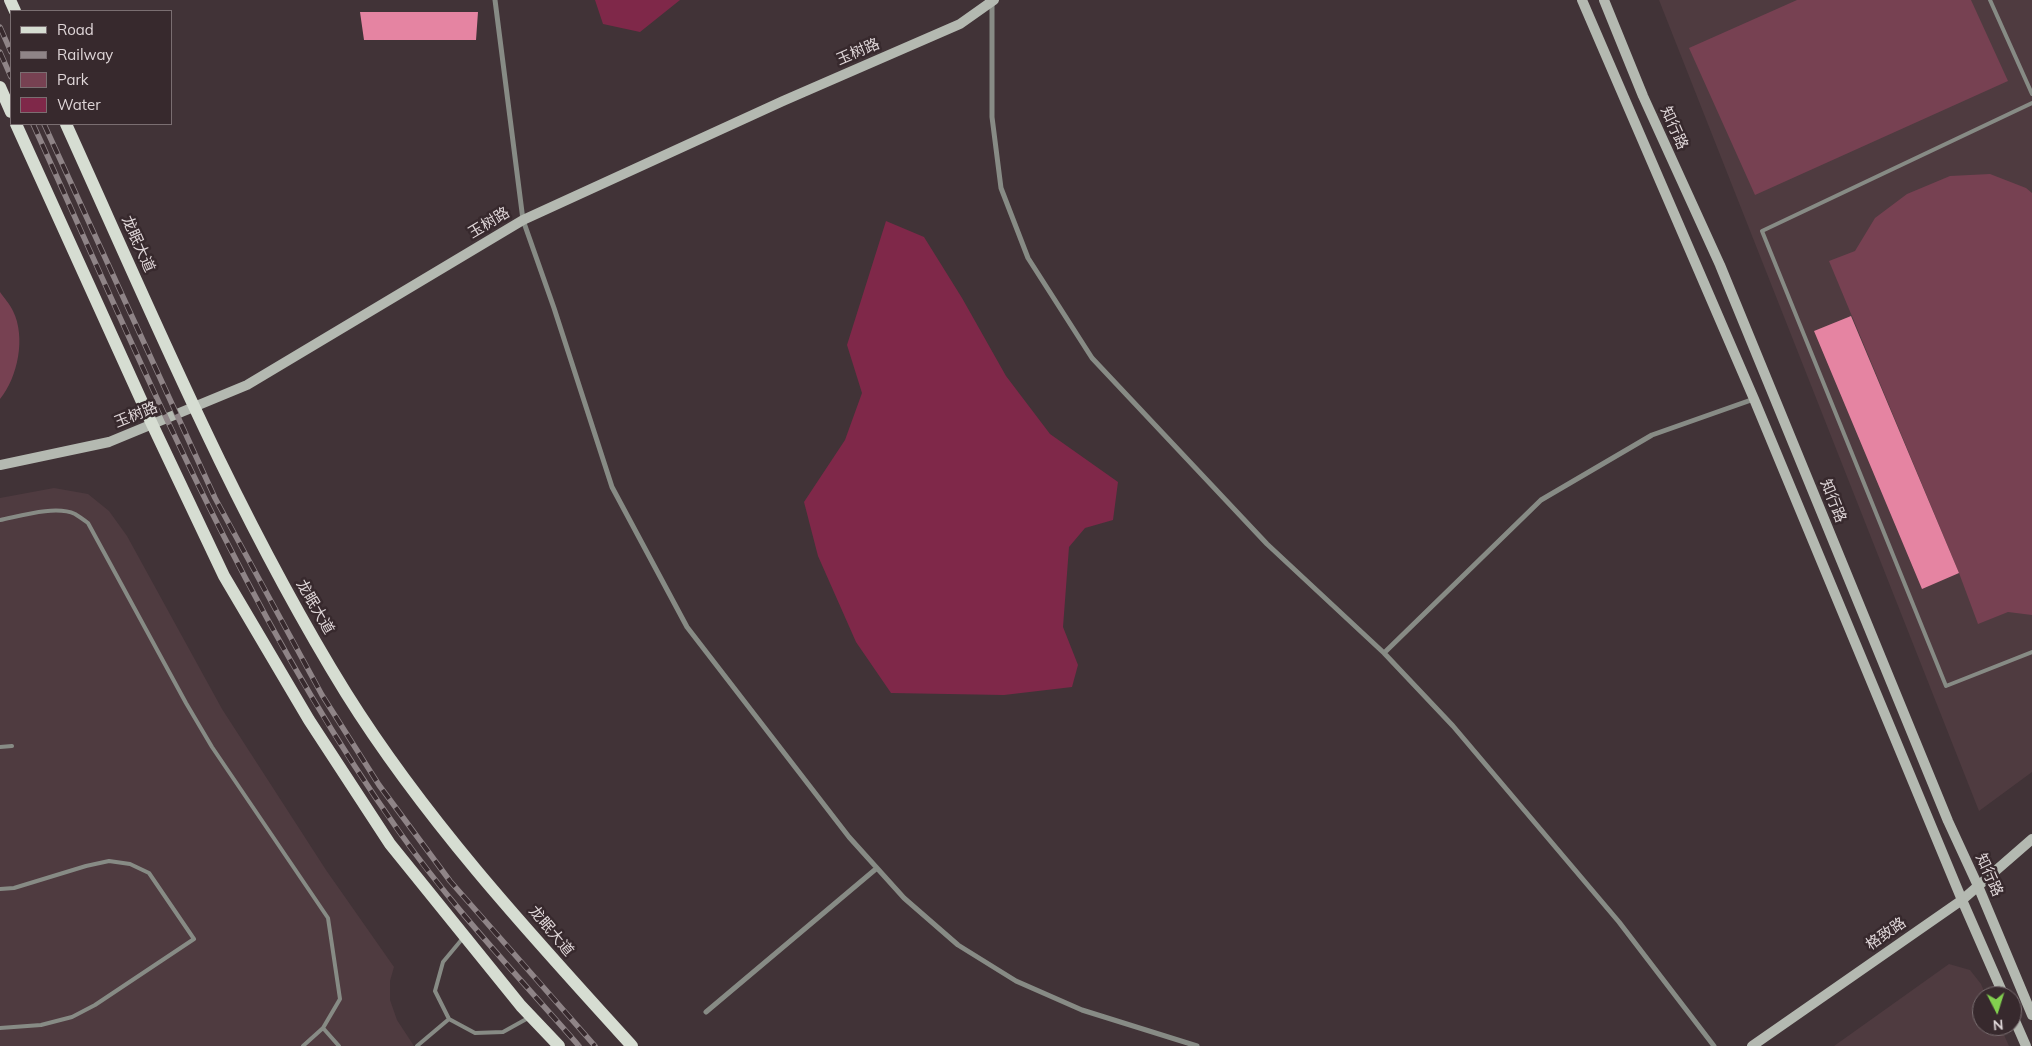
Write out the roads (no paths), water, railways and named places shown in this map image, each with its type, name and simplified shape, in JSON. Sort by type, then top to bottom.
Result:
[{"type":"main road","points":[[0,87],[10,110]]},
{"type":"main road","points":[[16,125],[152,424],[224,576],[309,720],[390,844],[464,937],[558,1046]]},
{"type":"main road","name":"龙眠大道","points":[[66,125],[195,407],[270,560],[358,710],[426,809],[562,969],[632,1046]]},
{"type":"street","points":[[495,0],[523,220],[554,308],[612,487],[687,627],[850,837],[904,898],[958,945],[1016,981],[1082,1010],[1197,1046]]},
{"type":"street","points":[[993,0],[992,117],[1001,188],[1028,258],[1092,358],[1267,544],[1384,654],[1453,726],[1618,922],[1714,1046]]},
{"type":"street","name":"玉树路","points":[[0,465],[108,442],[247,386],[523,220],[783,101],[960,24],[993,0]]},
{"type":"street","points":[[1582,0],[1754,399],[1962,900],[2000,986]]},
{"type":"street","name":"知行路","points":[[1604,0],[1643,96],[1720,265],[1948,821],[1978,886],[2032,1015]]},
{"type":"street","points":[[1384,654],[1541,500],[1652,435],[1754,399]]},
{"type":"street","name":"格致路","points":[[1752,1046],[1962,900],[2032,839]]},
{"type":"street","points":[[706,1012],[877,868]]},
{"type":"lane","points":[[1990,0],[2032,94]]},
{"type":"lane","points":[[2032,103],[1762,231],[1946,686],[2032,652]]},
{"type":"lane","points":[[0,520],[43,512],[62,511],[74,514],[88,523],[208,739],[328,918],[340,999],[323,1028],[303,1046]]},
{"type":"lane","points":[[0,747],[12,746]]},
{"type":"lane","points":[[0,889],[14,888],[109,861],[130,864],[149,873],[194,939],[95,1005],[72,1017],[41,1025],[0,1028]]},
{"type":"lane","points":[[464,937],[443,962],[435,991],[449,1019],[475,1033],[503,1032],[532,1016]]},
{"type":"lane","points":[[417,1046],[449,1019]]},
{"type":"lane","points":[[323,1028],[339,1046]]},
{"type":"water","points":[[595,0],[680,0],[640,32],[603,24]]},
{"type":"water","points":[[886,221],[924,237],[962,298],[1006,376],[1050,434],[1118,482],[1113,520],[1085,528],[1069,547],[1063,627],[1078,665],[1072,687],[1004,695],[891,693],[856,642],[818,556],[804,502],[845,440],[862,393],[847,345]]},
{"type":"railway","points":[[0,27],[10,50]]},
{"type":"railway","points":[[0,52],[10,75]]},
{"type":"railway","points":[[33,125],[114,305],[199,486],[291,662],[343,747],[398,830],[440,886],[579,1046]]},
{"type":"railway","points":[[44,125],[215,498],[322,695],[379,785],[450,881],[595,1046]]}]
